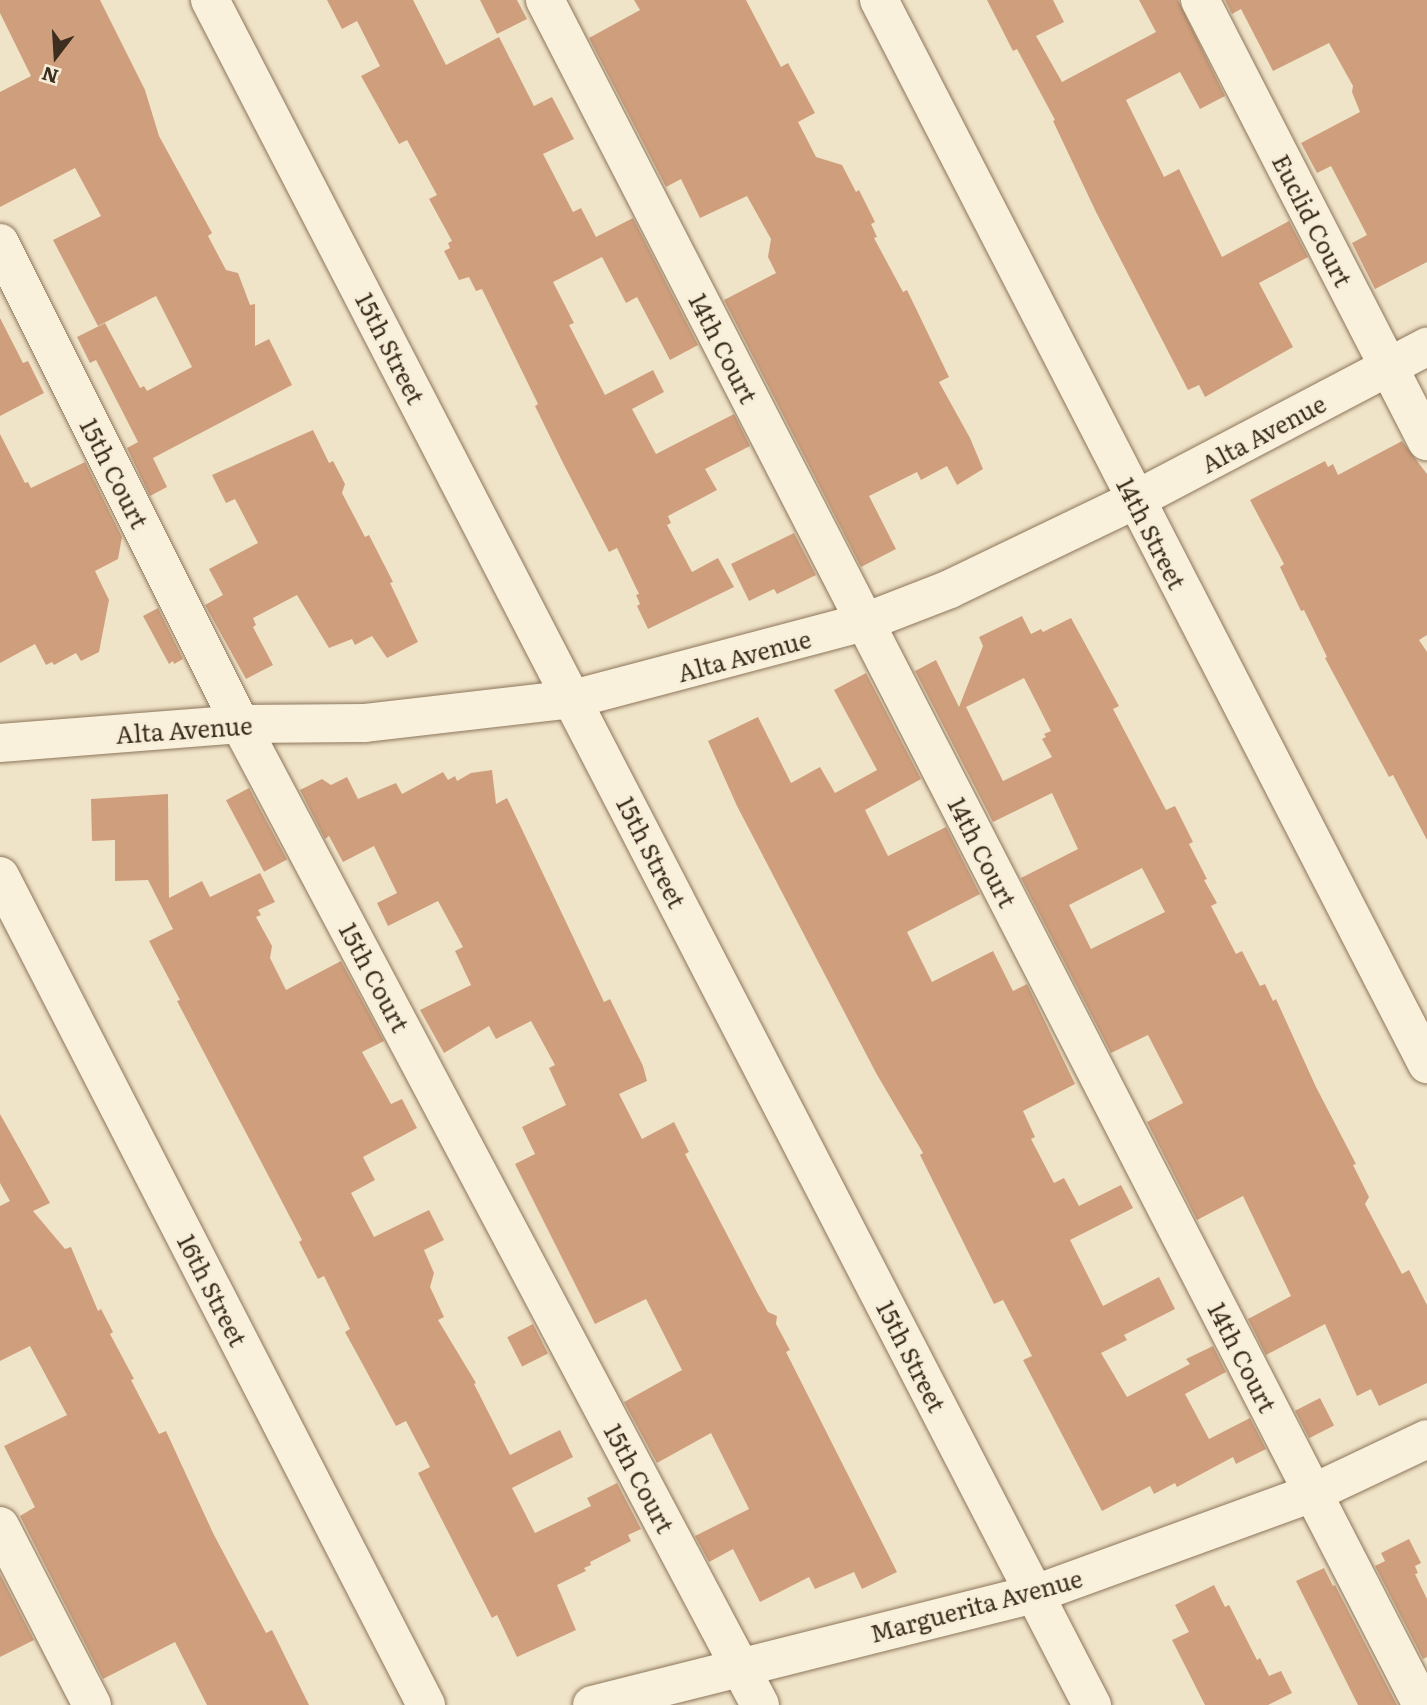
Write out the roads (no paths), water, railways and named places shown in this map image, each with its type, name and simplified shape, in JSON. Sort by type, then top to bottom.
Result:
[{"type":"street","name":"15th Street","points":[[210,0],[1092,1705]]},
{"type":"street","name":"14th Court","points":[[545,0],[1422,1705]]},
{"type":"street","name":"14th Street","points":[[879,0],[1427,1064]]},
{"type":"street","name":"Euclid Court","points":[[1200,0],[1427,441]]},
{"type":"street","name":"15th Court","points":[[0,243],[240,724],[760,1705]]},
{"type":"street","name":"Alta Avenue","points":[[0,743],[240,724],[365,723],[573,699],[865,622],[950,589],[1135,500],[1427,347]]},
{"type":"street","name":"16th Street","points":[[0,876],[426,1705]]},
{"type":"street","name":"Marguerita Avenue","points":[[592,1705],[1035,1594],[1313,1493],[1427,1439]]},
{"type":"street","points":[[0,1526],[92,1705]]}]
